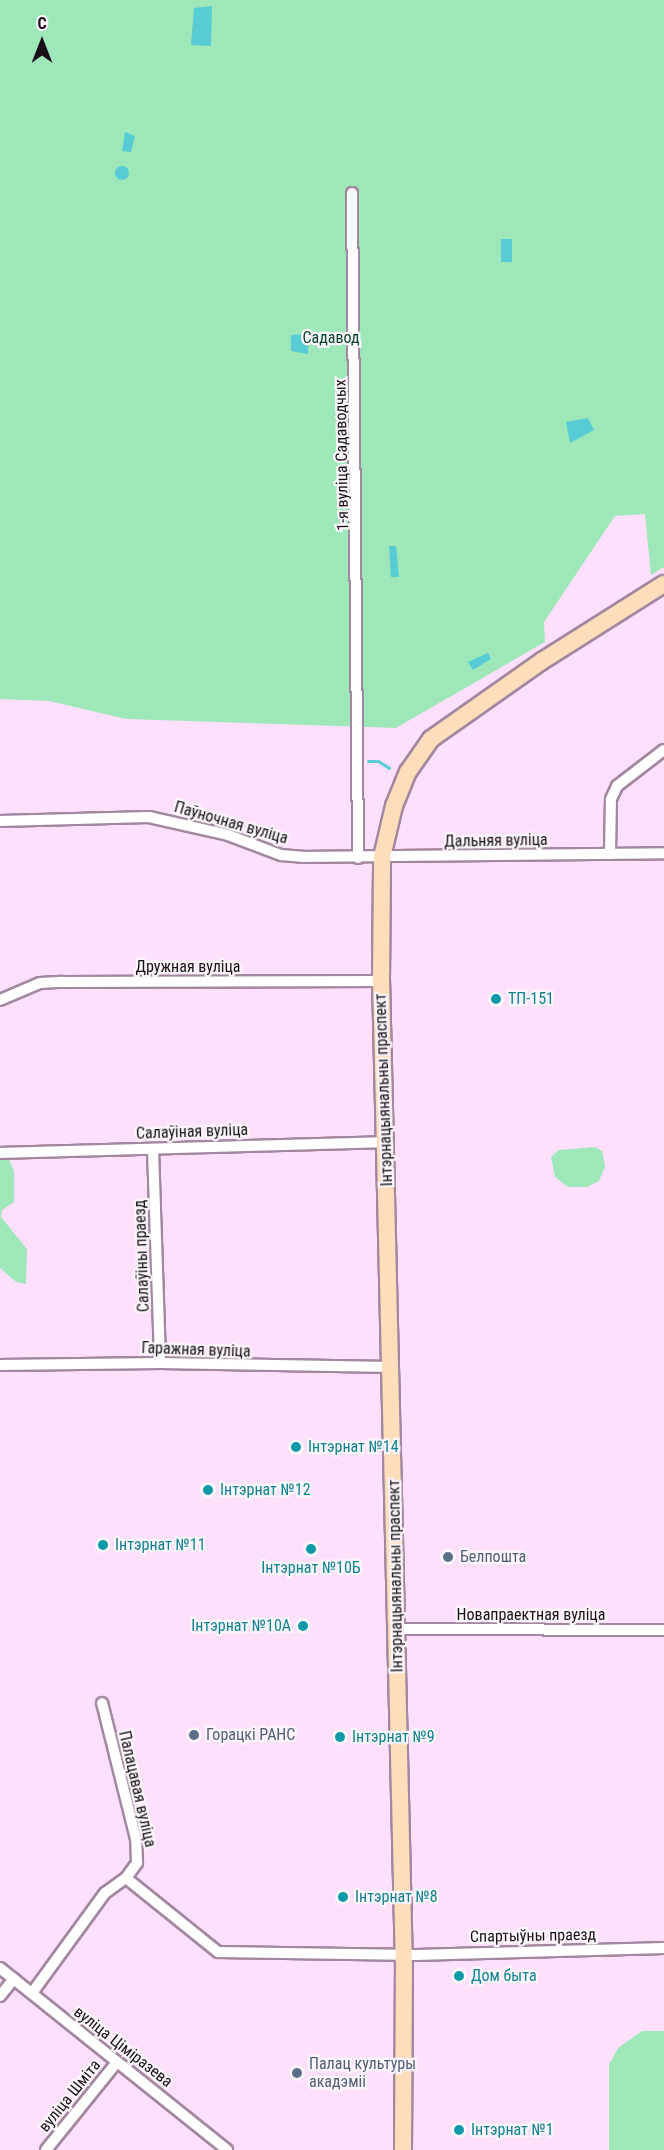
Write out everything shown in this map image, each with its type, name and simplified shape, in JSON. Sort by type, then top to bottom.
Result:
[{"type":"main road","name":"Інтэрнацыянальны праспект","points":[[403,2150],[404,1955],[381,981],[382,857],[394,806],[408,772],[431,739],[542,661],[664,584]]},
{"type":"street","name":"1-я вуліца Садаводчых","points":[[352,193],[360,716],[358,858]]},
{"type":"street","points":[[610,854],[611,799],[617,786],[664,750]]},
{"type":"street","name":"Паўночная вуліца","points":[[0,821],[149,817],[228,835],[281,855],[382,857]]},
{"type":"street","name":"Дальняя вуліца","points":[[382,857],[664,853]]},
{"type":"street","name":"Дружная вуліца","points":[[0,1000],[40,983],[381,981]]},
{"type":"street","name":"Салаўіная вуліца","points":[[0,1153],[385,1142]]},
{"type":"street","name":"Салаўіны праезд","points":[[153,1149],[160,1363]]},
{"type":"street","name":"Гаражная вуліца","points":[[0,1365],[160,1363],[391,1367]]},
{"type":"street","name":"Новапраектная вуліца","points":[[398,1629],[664,1630]]},
{"type":"street","name":"Палацавая вуліца","points":[[102,1704],[136,1839],[137,1863],[126,1878]]},
{"type":"street","points":[[32,1993],[105,1893],[126,1878]]},
{"type":"street","name":"Спартыўны праезд","points":[[126,1878],[218,1952],[404,1955],[664,1948]]},
{"type":"street","name":"вуліца Ціміразева","points":[[0,1968],[227,2150]]},
{"type":"street","points":[[0,1996],[14,1979]]},
{"type":"street","name":"вуліца Шміта","points":[[52,2148],[117,2062]]},
{"type":"green space","name":"Садавод","points":[[0,0],[664,0],[664,567],[651,575],[645,514],[615,516],[544,622],[545,642],[396,728],[126,719],[49,701],[0,699]]},
{"type":"green space","points":[[595,1147],[602,1151],[605,1166],[599,1181],[587,1187],[568,1187],[555,1177],[551,1157],[559,1150]]},
{"type":"green space","points":[[9,1159],[14,1171],[14,1202],[2,1210],[1,1217],[27,1249],[26,1284],[16,1282],[0,1268],[0,1160]]},
{"type":"green space","points":[[642,2031],[664,2031],[664,2150],[609,2150],[609,2065],[618,2048]]},
{"type":"water","points":[[212,6],[211,46],[191,45],[194,8]]},
{"type":"water","points":[[125,132],[135,136],[131,152],[122,151]]},
{"type":"water","points":[[122,166],[127,168],[129,173],[127,178],[122,180],[117,178],[115,173],[117,168]]},
{"type":"water","points":[[501,239],[512,239],[512,262],[501,262]]},
{"type":"water","points":[[309,334],[308,354],[291,351],[291,335]]},
{"type":"water","points":[[588,418],[594,430],[570,443],[566,422]]},
{"type":"water","points":[[389,546],[396,546],[399,577],[391,577]]},
{"type":"water","points":[[488,653],[491,659],[473,670],[468,662]]},
{"type":"waterway","points":[[368,761],[378,761],[389,768]]},
{"type":"place","name":"ТП-151","points":[[496,999]]},
{"type":"place","name":"Інтэрнат №14","points":[[296,1447]]},
{"type":"place","name":"Інтэрнат №12","points":[[208,1490]]},
{"type":"place","name":"Інтэрнат №11","points":[[103,1545]]},
{"type":"place","name":"Інтэрнат №10Б","points":[[311,1549]]},
{"type":"place","name":"Белпошта","points":[[448,1557]]},
{"type":"place","name":"Інтэрнат №10А","points":[[303,1626]]},
{"type":"place","name":"Горацкі РАНС","points":[[194,1735]]},
{"type":"place","name":"Інтэрнат №9","points":[[340,1737]]},
{"type":"place","name":"Інтэрнат №8","points":[[343,1897]]},
{"type":"place","name":"Дом быта","points":[[459,1976]]},
{"type":"place","name":"Палац культуры акадэміі","points":[[297,2073]]},
{"type":"place","name":"Інтэрнат №1","points":[[459,2130]]}]
